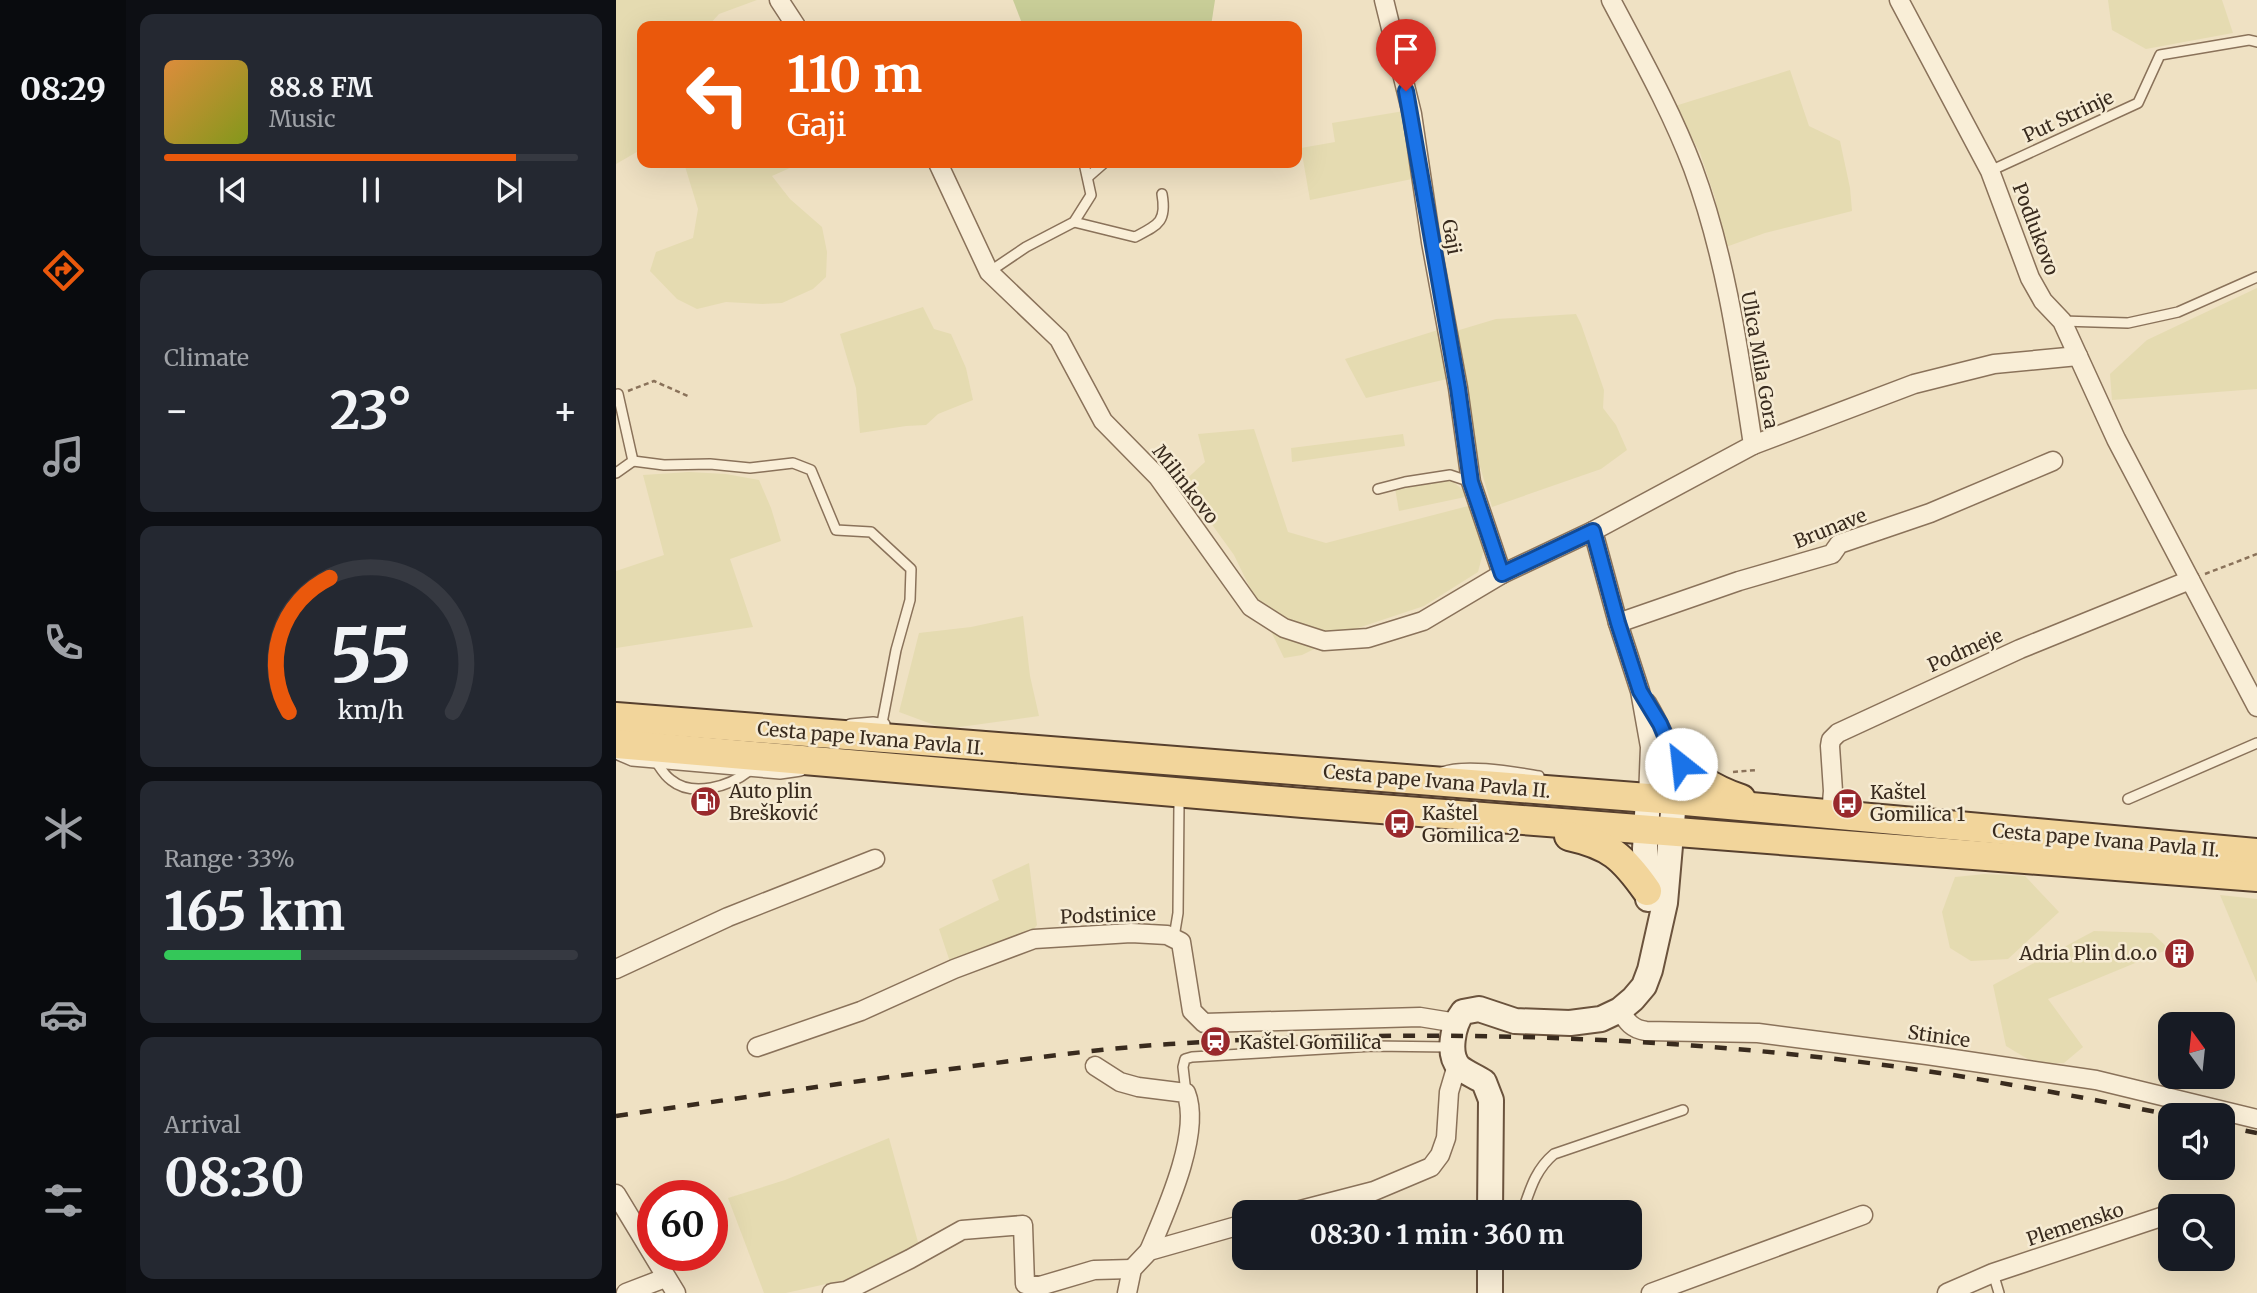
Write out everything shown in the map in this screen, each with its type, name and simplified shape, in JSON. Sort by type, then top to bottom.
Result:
[{"type":"main road","name":"Cesta pape Ivana Pavla II.","points":[[616,717],[1420,780],[1558,784],[1661,799],[2257,853]]},
{"type":"main road","name":"Cesta pape Ivana Pavla II.","points":[[616,744],[1093,791],[1210,795],[2257,877]]},
{"type":"main road","points":[[1671,750],[1694,776],[1759,808]]},
{"type":"main road","points":[[1542,822],[1555,831],[1587,839],[1612,850],[1631,869],[1647,891]]},
{"type":"street","points":[[779,0],[793,21]]},
{"type":"street","name":"Gaji","points":[[1384,0],[1412,114],[1471,482],[1502,574]]},
{"type":"street","name":"Ulica Mila Gora","points":[[1593,531],[1753,446],[1732,313],[1711,222],[1693,167],[1658,89],[1611,0]]},
{"type":"street","name":"Podlukovo","points":[[1899,0],[1990,171],[2030,278],[2043,301],[2062,321],[2116,439],[2257,707]]},
{"type":"street","name":"Milinkovo","points":[[940,168],[989,272],[1059,339],[1103,421],[1158,477],[1251,607],[1284,628],[1324,641],[1368,638],[1423,621],[1502,574]]},
{"type":"street","points":[[1753,446],[1914,384],[1994,364],[2078,356]]},
{"type":"street","name":"Brunave","points":[[1618,623],[1739,580],[1832,554],[1839,544],[1930,513],[2053,460]]},
{"type":"street","points":[[1339,1200],[1374,1191],[1431,1167],[1440,1155],[1446,1139],[1457,1023],[1463,1012],[1487,1011],[1515,1021],[1541,1024],[1601,1018],[1620,1010],[1644,986],[1654,951],[1664,903],[1659,831],[1661,799],[1640,691],[1593,531],[1502,574]]},
{"type":"street","name":"Podmeje","points":[[1831,814],[1833,791],[1830,746],[1831,740],[1838,733],[2020,649],[2190,580]]},
{"type":"street","points":[[1640,691],[1660,724],[1671,750],[1675,776],[1661,799]]},
{"type":"street","points":[[1654,951],[1647,891],[1659,831]]},
{"type":"street","points":[[616,969],[728,917],[875,859]]},
{"type":"street","name":"Podstinice","points":[[757,1047],[861,1011],[954,969],[1034,939],[1130,933],[1174,937],[1181,942],[1192,1011],[1204,1023],[1420,1017],[1457,1023]]},
{"type":"street","name":"Stinice","points":[[1620,1010],[1636,1030],[1758,1033],[1927,1055],[2095,1080],[2257,1119]]},
{"type":"street","points":[[1455,1056],[1489,1089],[1490,1200]]},
{"type":"street","points":[[1095,1066],[1120,1082],[1186,1093],[1191,1115],[1172,1197],[1149,1251],[1132,1269],[1126,1293]]},
{"type":"street","points":[[616,1194],[676,1293]]},
{"type":"street","points":[[1651,1293],[1863,1215]]},
{"type":"street","name":"Plemensko","points":[[1947,1293],[1993,1273],[2158,1218]]},
{"type":"street","points":[[832,1293],[846,1291],[961,1230],[1023,1225],[1025,1284],[1040,1286],[1094,1270],[1132,1269]]},
{"type":"street","points":[[1149,1251],[1232,1227]]},
{"type":"street","points":[[626,1293],[665,1278]]},
{"type":"lane","name":"Put Strinje","points":[[1990,171],[2138,103],[2160,55],[2249,40],[2257,42]]},
{"type":"lane","points":[[989,272],[1026,247],[1074,222],[1091,195],[1085,168]]},
{"type":"lane","points":[[1088,177],[1098,168]]},
{"type":"lane","points":[[1074,222],[1135,237],[1158,224],[1165,209],[1162,194]]},
{"type":"lane","points":[[2062,321],[2129,323],[2178,312],[2257,277]]},
{"type":"lane","points":[[618,394],[634,461]]},
{"type":"lane","points":[[616,473],[634,461],[664,465],[710,464],[750,468],[793,463],[811,470],[836,530],[871,532],[911,569],[910,600],[896,650],[882,723]]},
{"type":"lane","points":[[1378,489],[1450,475],[1471,482]]},
{"type":"lane","points":[[814,734],[858,722],[894,725]]},
{"type":"lane","points":[[918,729],[946,744]]},
{"type":"lane","points":[[2128,799],[2257,743]]},
{"type":"lane","points":[[616,754],[632,761],[792,773],[820,762]]},
{"type":"lane","points":[[657,763],[669,779],[678,785],[700,789],[720,787],[737,781],[749,771]]},
{"type":"lane","points":[[1168,806],[1210,795]]},
{"type":"lane","points":[[1174,937],[1178,913],[1179,805]]},
{"type":"lane","points":[[1186,1093],[1183,1066],[1185,1059],[1192,1057],[1373,1046],[1455,1056]]},
{"type":"lane","points":[[1526,1200],[1535,1176],[1543,1163],[1554,1154],[1683,1110]]},
{"type":"lane","points":[[1993,1273],[1999,1293]]},
{"type":"path","points":[[618,394],[654,381],[690,397]]},
{"type":"path","points":[[2190,580],[2257,554]]},
{"type":"shaded area","points":[[616,0],[757,0],[719,14],[713,21],[637,21],[637,152],[616,164]]},
{"type":"shaded area","points":[[2108,0],[2222,0],[2233,33],[2146,49],[2112,30]]},
{"type":"shaded area","points":[[1790,70],[1809,126],[1840,141],[1852,211],[1765,233],[1723,248],[1715,198],[1700,153],[1675,106]]},
{"type":"shaded area","points":[[1404,111],[1412,179],[1310,200],[1302,148],[1335,142],[1332,123]]},
{"type":"shaded area","points":[[686,168],[790,168],[772,176],[790,199],[822,227],[827,252],[826,277],[813,289],[782,303],[726,302],[697,309],[677,299],[650,271],[656,252],[693,238],[698,209]]},
{"type":"shaded area","points":[[2257,288],[2257,389],[2112,400],[2110,374],[2147,340]]},
{"type":"shaded area","points":[[923,307],[934,329],[951,334],[966,368],[973,400],[938,414],[926,425],[860,433],[856,388],[840,334]]},
{"type":"shaded area","points":[[1576,314],[1604,390],[1603,408],[1616,425],[1627,450],[1601,469],[1492,507],[1476,453],[1456,331],[1496,319]]},
{"type":"shaded area","points":[[1438,330],[1447,379],[1366,398],[1345,359]]},
{"type":"shaded area","points":[[1254,429],[1288,532],[1326,543],[1472,505],[1485,545],[1478,572],[1424,606],[1355,629],[1302,655],[1284,658],[1234,555],[1182,483],[1205,462],[1198,434]]},
{"type":"shaded area","points":[[1403,434],[1405,446],[1292,462],[1291,448]]},
{"type":"shaded area","points":[[689,472],[726,474],[759,480],[771,508],[781,541],[730,559],[753,627],[616,648],[616,571],[664,555],[643,475]]},
{"type":"shaded area","points":[[1451,480],[1470,496],[1399,511],[1395,488]]},
{"type":"shaded area","points":[[1023,616],[1030,676],[1039,716],[945,729],[899,712],[919,633],[971,627]]},
{"type":"shaded area","points":[[1029,863],[1037,925],[1034,929],[950,962],[939,929],[999,900],[992,880]]},
{"type":"shaded area","points":[[1985,874],[2025,876],[2059,912],[2008,959],[1971,961],[1950,948],[1942,912],[1955,877]]},
{"type":"shaded area","points":[[2220,895],[2257,899],[2257,983]]},
{"type":"shaded area","points":[[2094,931],[2152,933],[2169,949],[2048,999],[2083,1047],[2064,1063],[2036,1064],[2006,1046],[1993,985]]},
{"type":"shaded area","points":[[889,1138],[918,1242],[914,1248],[866,1275],[786,1293],[764,1293],[728,1198],[785,1180]]},
{"type":"green space","points":[[1013,0],[1215,0],[1212,21],[1021,21]]},
{"type":"railway","points":[[616,1116],[1113,1049],[1256,1039],[1427,1036],[1598,1040],[1768,1052],[1933,1072],[2158,1112]]},
{"type":"railway","points":[[2235,1129],[2257,1133]]},
{"type":"place","name":"Auto plin Brešković","points":[[706,802]]},
{"type":"place","name":"Kaštel Gomilica 1","points":[[1847,803]]},
{"type":"place","name":"Kaštel Gomilica 2","points":[[1399,824]]},
{"type":"place","name":"Adria Plin d.o.o","points":[[2180,953]]},
{"type":"place","name":"Kaštel Gomilica","points":[[1216,1042]]},
{"type":"route","points":[[1406,91],[1458,388],[1471,482],[1502,574],[1593,531],[1640,691],[1681,764]]}]
